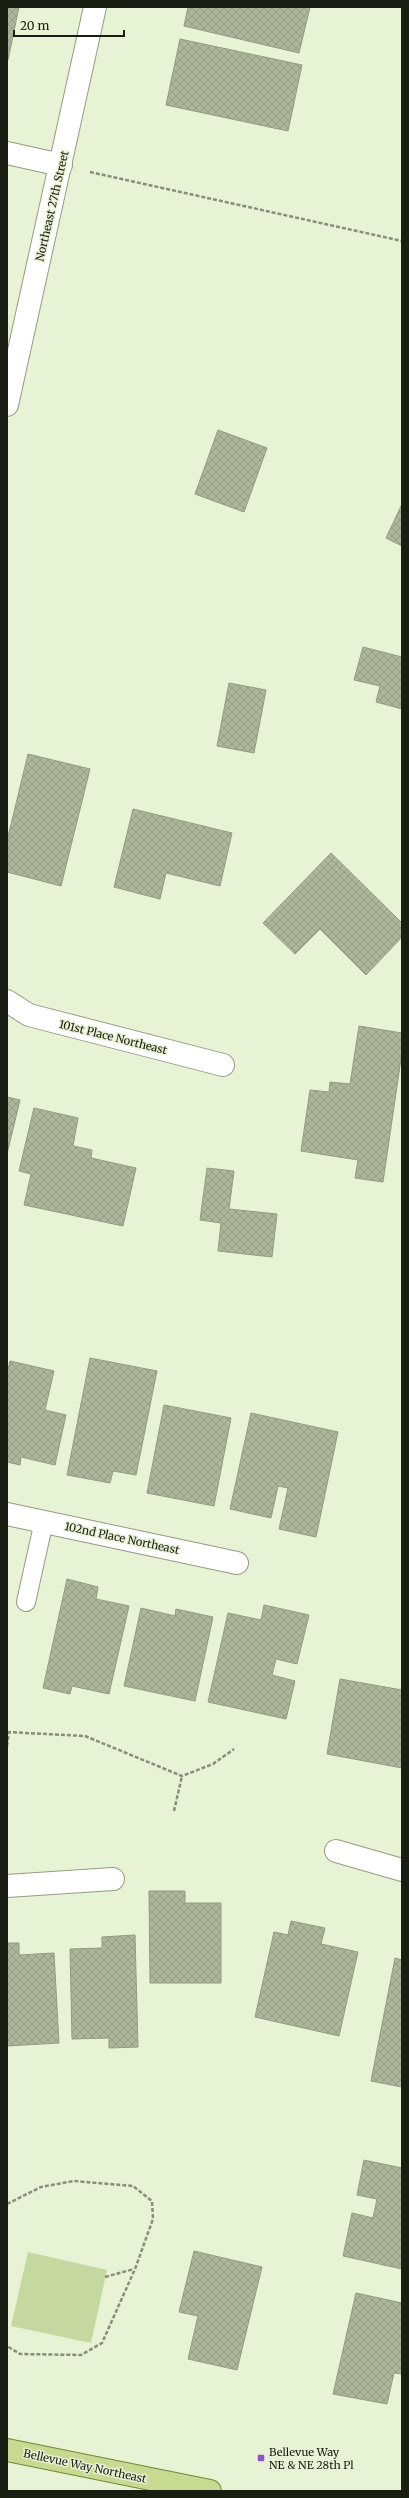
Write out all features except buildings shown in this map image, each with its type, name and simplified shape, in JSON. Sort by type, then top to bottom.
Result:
[{"type":"main road","name":"Bellevue Way Northeast","points":[[7,2450],[210,2491]]},
{"type":"street","name":"Northeast 27th Street","points":[[7,405],[95,7]]},
{"type":"street","points":[[7,153],[61,165]]},
{"type":"street","name":"101st Place Northeast","points":[[7,1001],[29,1015],[223,1065]]},
{"type":"street","name":"102nd Place Northeast","points":[[7,1514],[237,1562]]},
{"type":"street","points":[[336,1850],[402,1870]]},
{"type":"street","points":[[7,1886],[113,1879]]},
{"type":"lane","points":[[26,1602],[44,1521]]},
{"type":"path","points":[[61,165],[402,241]]},
{"type":"path","points":[[7,1746],[8,1732],[85,1736],[182,1776],[213,1764],[234,1749]]},
{"type":"path","points":[[174,1811],[182,1776]]},
{"type":"path","points":[[7,2204],[41,2187],[74,2181],[134,2186],[152,2201],[153,2219],[135,2269],[102,2343],[81,2355],[20,2354],[7,2346]]},
{"type":"path","points":[[105,2277],[135,2269]]},
{"type":"green space","points":[[28,2252],[107,2270],[91,2343],[11,2326]]},
{"type":"place","name":"Bellevue Way NE & NE 28th Pl","points":[[261,2458]]}]
